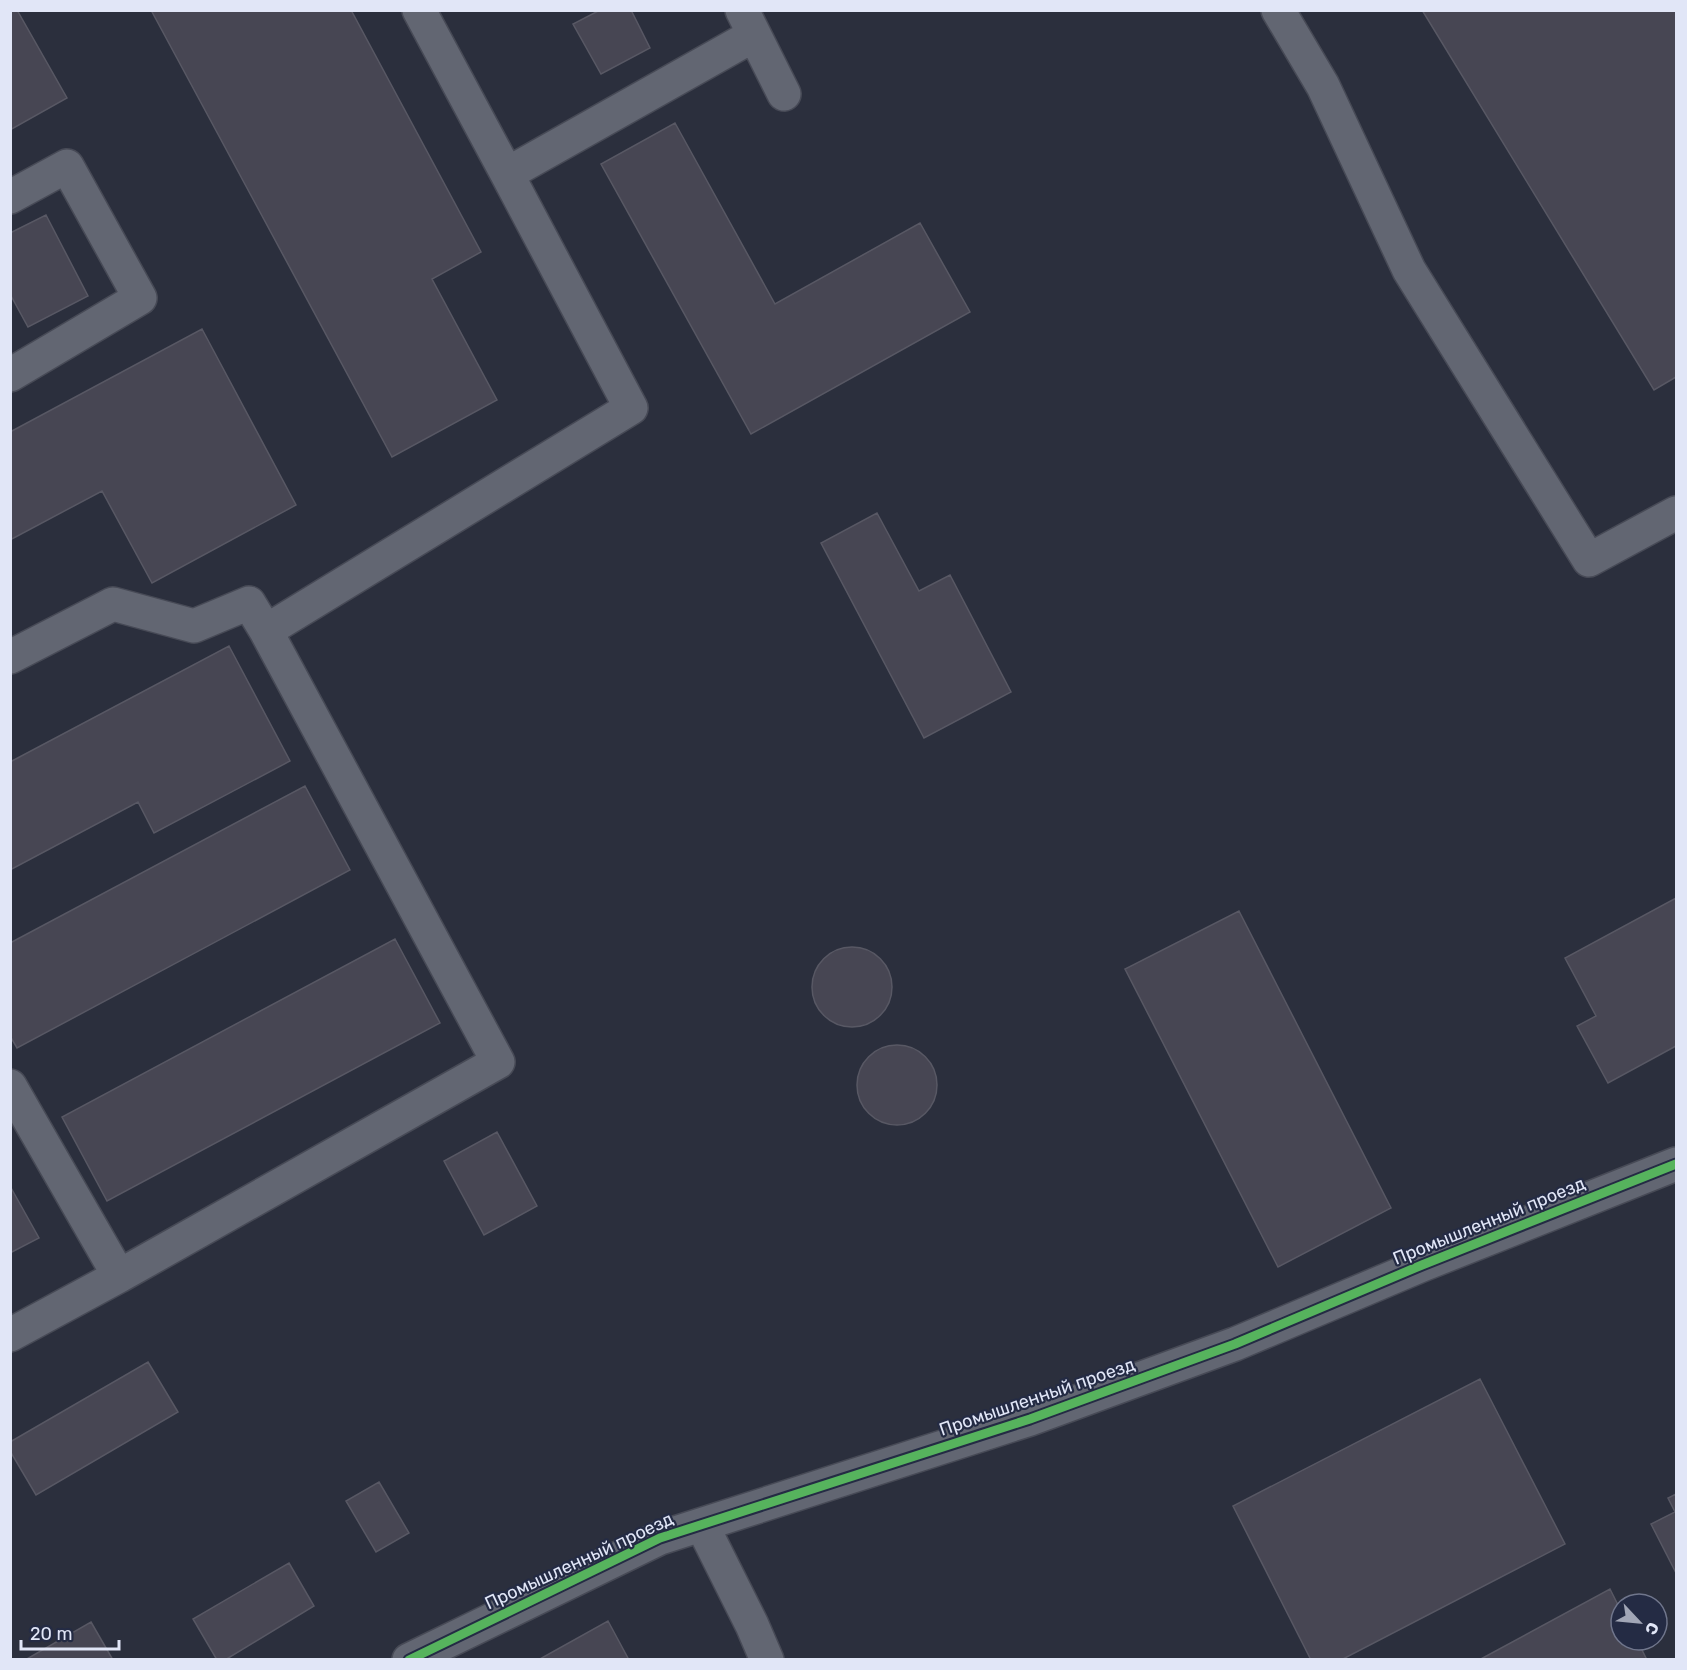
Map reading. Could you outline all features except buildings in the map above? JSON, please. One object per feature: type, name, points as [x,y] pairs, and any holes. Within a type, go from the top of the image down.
[{"type":"street","points":[[266,631],[631,408],[419,10]]},
{"type":"street","points":[[1278,10],[1323,86],[1409,270],[1589,560],[1677,513]]},
{"type":"street","points":[[507,174],[748,23],[784,94]]},
{"type":"street","points":[[10,197],[67,166],[140,298],[10,375]]},
{"type":"street","points":[[10,657],[113,604],[194,626],[249,603],[498,1062],[10,1335]]},
{"type":"street","points":[[10,1086],[119,1276]]},
{"type":"street","name":"Промышленный проезд","points":[[409,1659],[660,1538],[1030,1419],[1235,1344],[1422,1265],[1677,1164]]},
{"type":"street","points":[[702,1525],[767,1659]]},
{"type":"cycle path","points":[[409,1660],[660,1538],[1030,1419],[1235,1344],[1422,1265],[1676,1164]]}]
